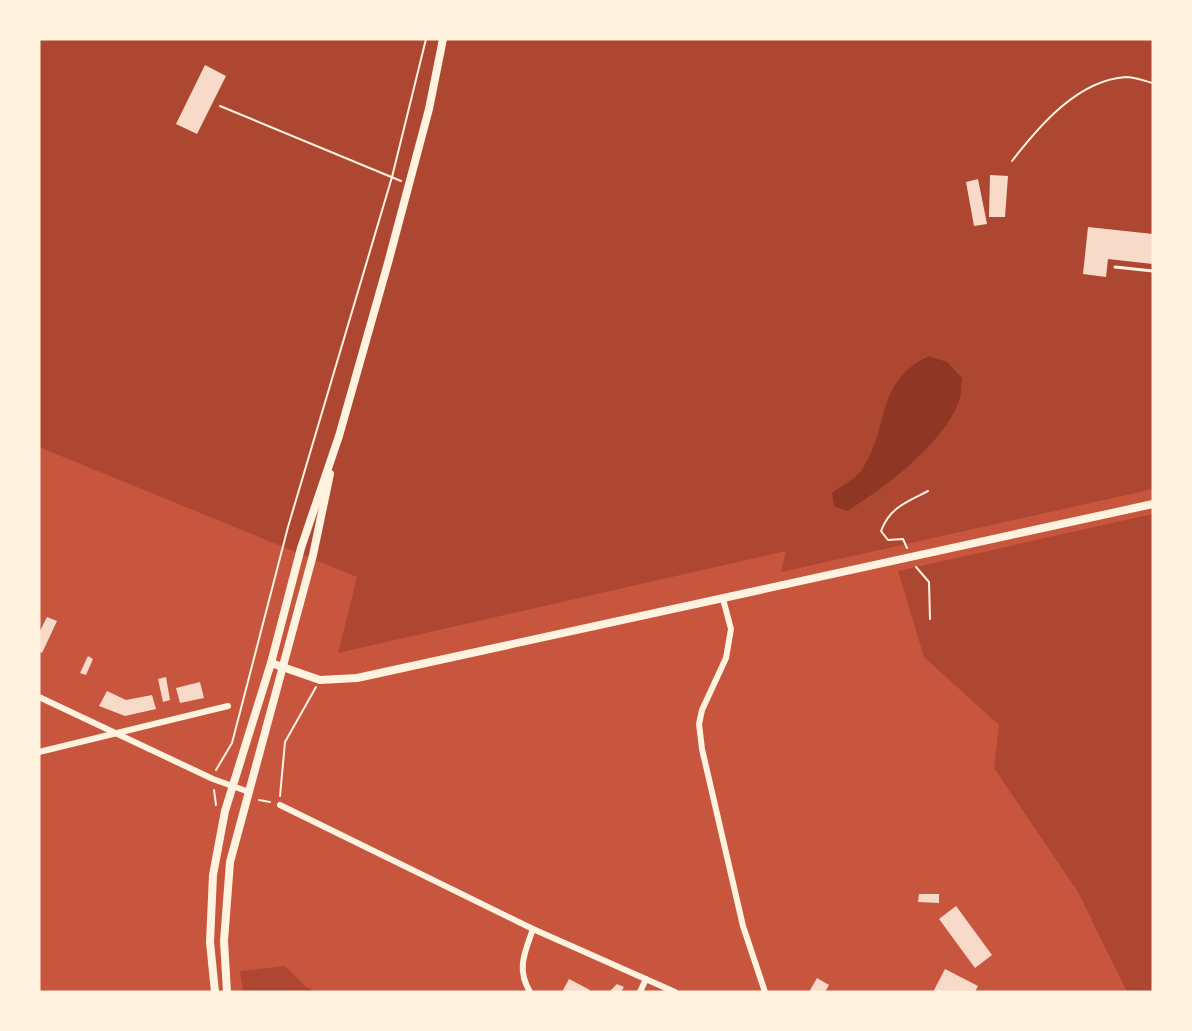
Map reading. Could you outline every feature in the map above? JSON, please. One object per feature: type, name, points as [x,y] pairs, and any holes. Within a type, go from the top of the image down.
[{"type":"main road","points":[[227,992],[224,941],[228,877],[313,555],[339,436],[429,109],[443,39]]},
{"type":"main road","points":[[214,992],[210,942],[213,875],[225,812],[271,663],[301,548],[339,436]]},
{"type":"street","points":[[271,663],[320,680],[357,678],[1153,504]]},
{"type":"street","points":[[723,599],[731,629],[726,658],[702,710],[699,724],[702,749],[742,926],[765,992]]},
{"type":"street","points":[[39,697],[213,779],[249,792]]},
{"type":"street","points":[[39,752],[117,735],[228,706]]},
{"type":"street","points":[[280,804],[533,928],[675,992]]},
{"type":"street","points":[[530,992],[525,983],[521,963],[533,928]]},
{"type":"street","points":[[640,992],[646,979]]},
{"type":"lane","points":[[1115,267],[1153,270]]},
{"type":"path","points":[[216,809],[213,779],[219,762],[232,743],[288,527],[392,177],[426,39]]},
{"type":"path","points":[[1012,161],[1037,128],[1099,83],[1127,77],[1153,83]]},
{"type":"path","points":[[220,106],[409,184]]},
{"type":"path","points":[[928,491],[905,502],[886,516],[881,531],[888,540],[903,539],[913,563],[929,582],[930,619]]},
{"type":"path","points":[[255,804],[259,799],[280,804],[285,742],[320,680]]},
{"type":"shaded area","points":[[39,39],[1153,39],[1153,489],[781,572],[786,551],[338,653],[357,577],[39,447]]},
{"type":"shaded area","points":[[929,356],[947,362],[962,378],[960,398],[952,417],[912,463],[878,490],[847,511],[834,506],[832,493],[861,471],[870,455],[885,408],[899,379],[911,367]]},
{"type":"shaded area","points":[[1153,514],[1153,992],[1127,992],[1078,892],[994,768],[999,725],[924,657],[898,571]]},
{"type":"shaded area","points":[[285,966],[306,987],[317,992],[243,992],[240,971]]},
{"type":"building","points":[[205,65],[226,76],[197,134],[176,124]]},
{"type":"building","points":[[990,175],[1008,176],[1005,217],[989,217]]},
{"type":"building","points":[[978,179],[987,224],[974,226],[966,182]]},
{"type":"building","points":[[1088,227],[1153,234],[1153,264],[1108,259],[1106,277],[1083,274]]},
{"type":"building","points":[[47,617],[57,621],[42,653],[39,651],[39,633]]},
{"type":"building","points":[[88,656],[93,659],[86,675],[80,673]]},
{"type":"building","points":[[166,677],[170,700],[163,702],[158,679]]},
{"type":"building","points":[[200,682],[204,698],[180,703],[176,688]]},
{"type":"building","points":[[107,691],[126,700],[152,695],[156,709],[125,716],[99,706]]},
{"type":"building","points":[[919,894],[939,894],[939,903],[918,902]]},
{"type":"building","points":[[956,906],[992,955],[975,968],[939,919]]},
{"type":"building","points":[[945,969],[978,986],[975,992],[933,992]]},
{"type":"building","points":[[817,978],[829,985],[825,992],[809,992]]},
{"type":"building","points":[[569,979],[590,990],[589,992],[562,992]]},
{"type":"building","points":[[617,984],[624,987],[621,992],[609,992]]}]
